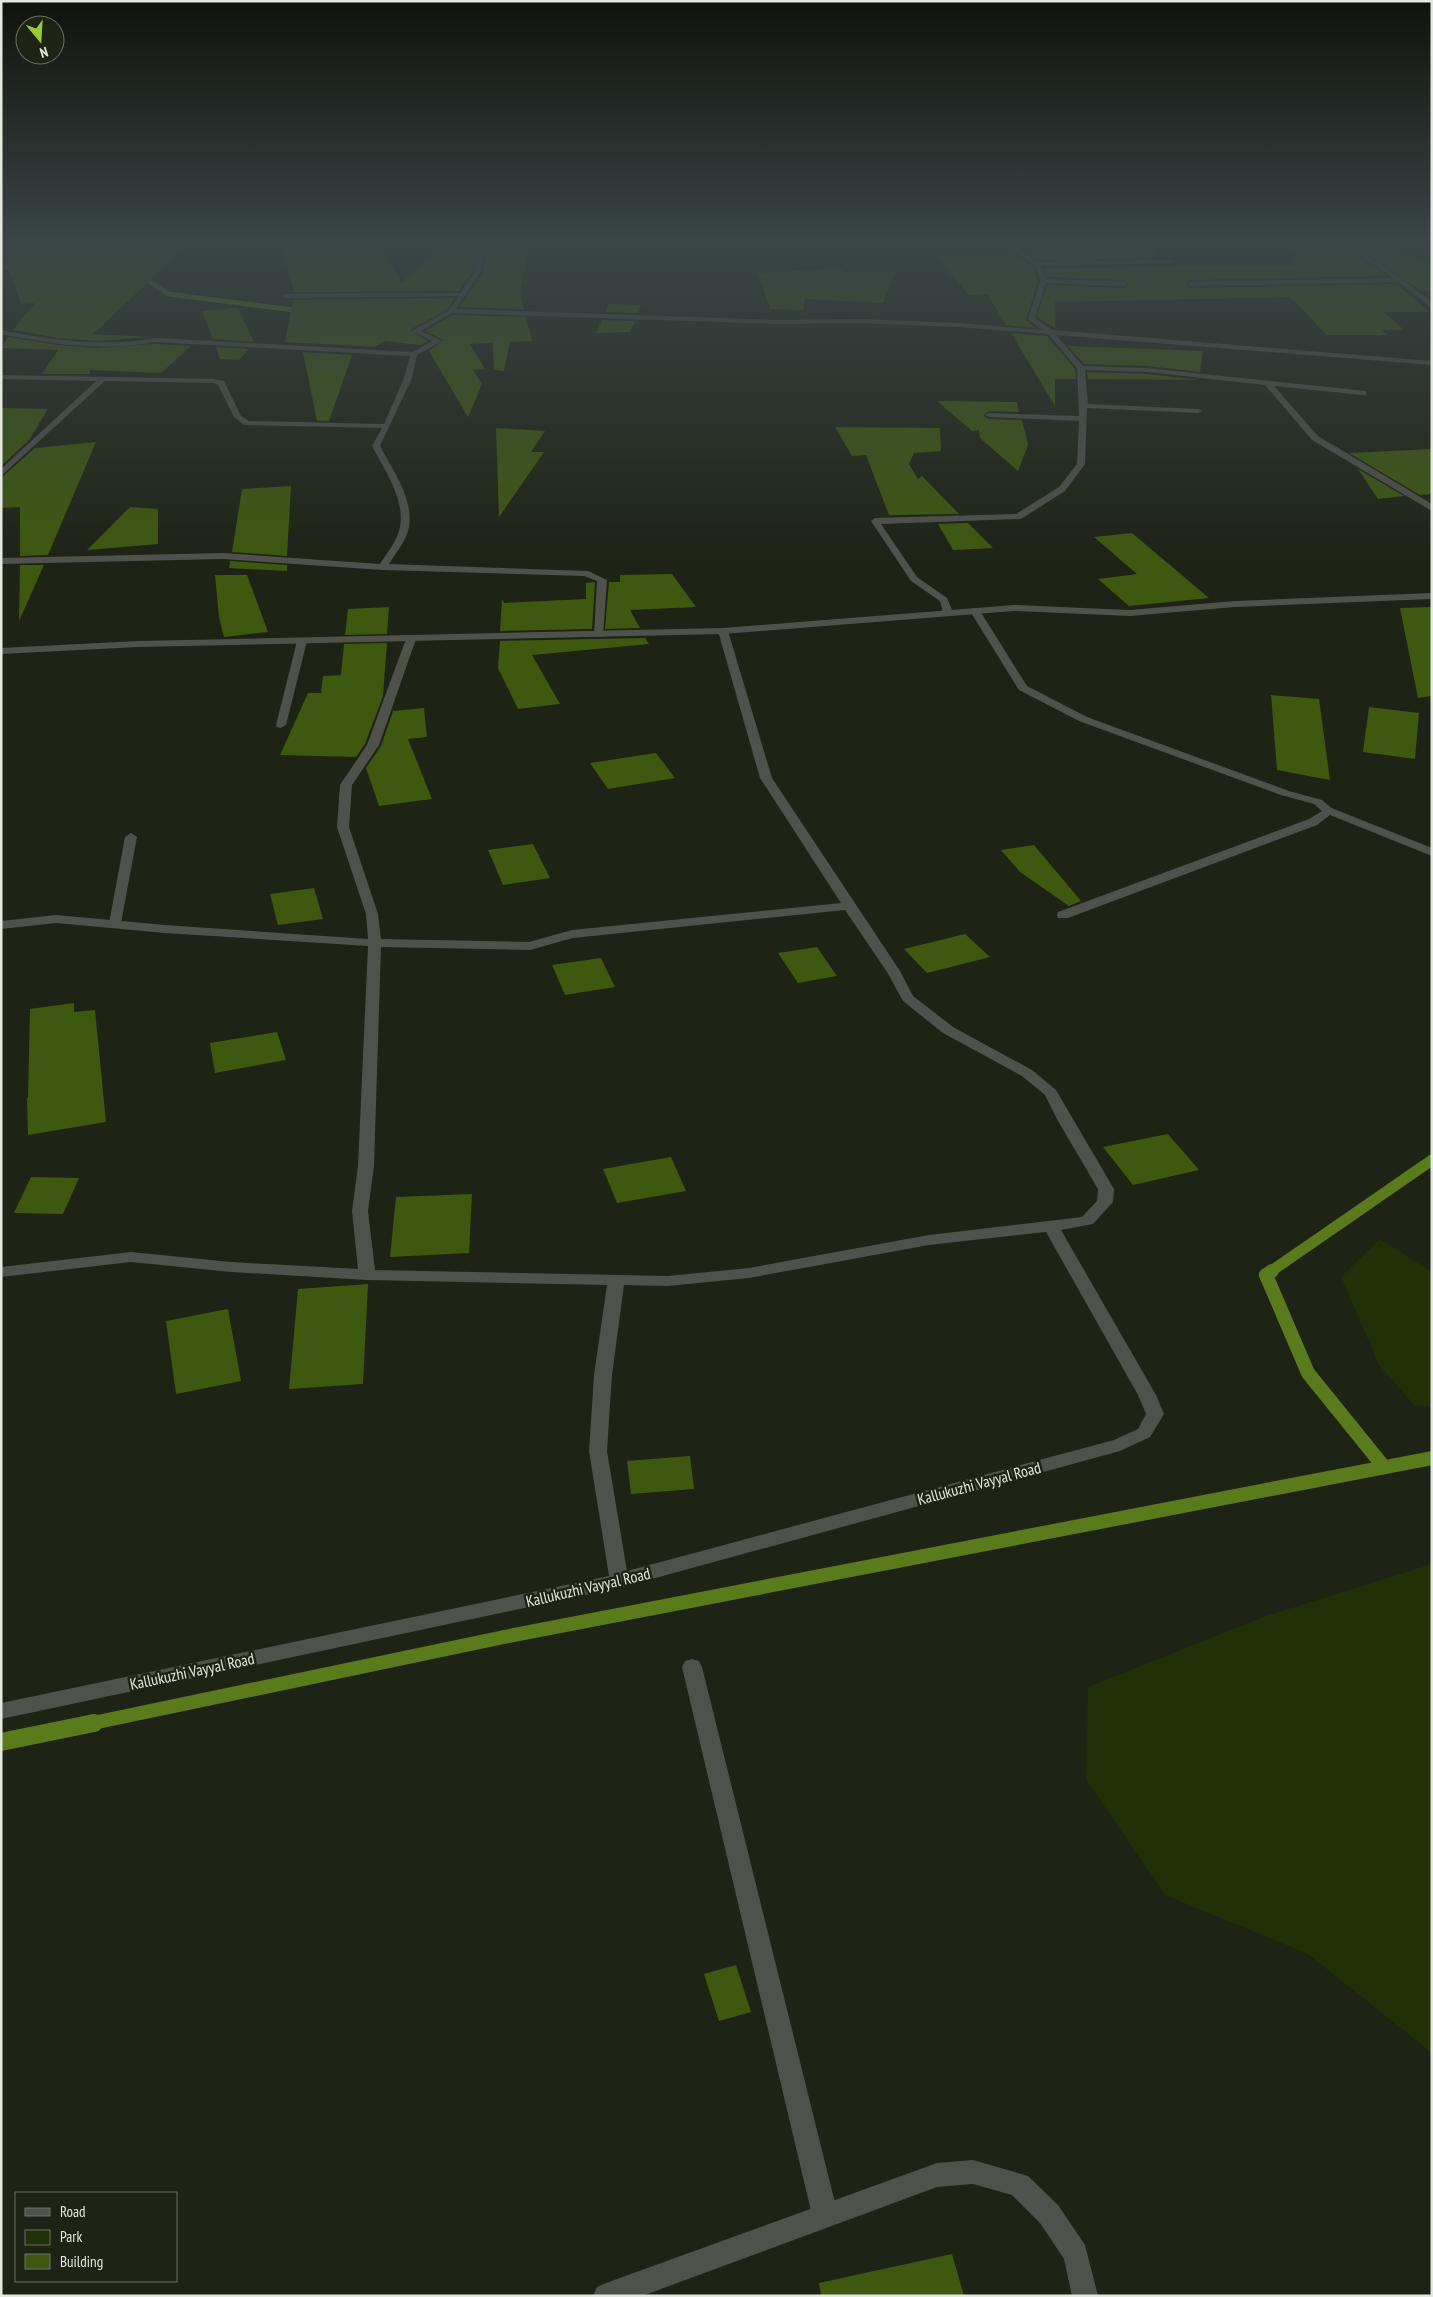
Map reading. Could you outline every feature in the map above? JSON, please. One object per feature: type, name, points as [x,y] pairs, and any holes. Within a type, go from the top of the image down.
[{"type":"street","points":[[307,348],[414,354],[425,348]]},
{"type":"street","points":[[948,612],[944,600],[914,578],[875,521],[1018,517],[1062,489],[1082,464],[1084,406],[1081,368],[1063,348]]},
{"type":"street","points":[[1249,348],[1431,363]]},
{"type":"street","points":[[383,567],[404,532],[405,506],[376,446],[408,378],[414,354]]},
{"type":"street","points":[[1081,368],[1147,370],[1363,393]]},
{"type":"street","points":[[1,377],[202,380],[221,383],[238,417],[247,423],[387,426]]},
{"type":"street","points":[[1,474],[103,379]]},
{"type":"street","points":[[1267,382],[1314,438],[1432,508]]},
{"type":"street","points":[[1084,406],[1198,411]]},
{"type":"street","points":[[989,414],[1083,419]]},
{"type":"street","points":[[1,561],[223,556],[383,567],[584,573],[602,580],[599,634]]},
{"type":"street","points":[[1,651],[138,644],[723,631],[1014,608],[1130,613],[1235,604],[1432,596]]},
{"type":"street","points":[[975,611],[1022,688],[1084,719],[1285,793],[1318,802],[1329,812],[1432,852]]},
{"type":"street","points":[[1,1272],[130,1257],[367,1275],[668,1282],[720,1277],[929,1240],[1051,1227],[1087,1221],[1105,1202],[1106,1190],[1065,1121],[1051,1092],[1027,1073],[948,1030],[908,998],[893,971],[766,778],[723,631]]},
{"type":"street","points":[[367,1275],[360,1211],[366,1166],[375,943],[372,914],[343,827],[346,785],[373,745],[411,639]]},
{"type":"street","points":[[281,725],[302,641]]},
{"type":"street","points":[[1063,915],[1313,822],[1329,812]]},
{"type":"street","points":[[115,924],[131,837]]},
{"type":"street","points":[[1,925],[56,919],[375,943],[530,946],[572,934],[849,906]]},
{"type":"street","name":"Kallukuzhi Vayyal Road","points":[[1,1711],[619,1581],[1120,1445],[1144,1433],[1155,1414],[1147,1395],[1051,1227]]},
{"type":"street","points":[[616,1282],[603,1375],[598,1451],[619,1581]]},
{"type":"street","points":[[692,1667],[825,2215]]},
{"type":"street","points":[[606,2296],[937,2175],[973,2172],[1019,2185],[1049,2214],[1076,2254],[1085,2296]]},
{"type":"green space","points":[[1380,1239],[1432,1272],[1432,1406],[1415,1406],[1379,1365],[1341,1277]]},
{"type":"green space","points":[[1432,1564],[1432,2053],[1308,1954],[1165,1895],[1086,1779],[1088,1687],[1266,1616]]},
{"type":"building","points":[[7,348],[189,348],[161,373],[90,370],[90,374],[42,374],[58,350]]},
{"type":"building","points":[[216,348],[249,349],[239,360],[220,359]]},
{"type":"building","points":[[433,348],[473,348],[485,369],[473,370],[482,384],[468,417],[429,351]]},
{"type":"building","points":[[493,348],[509,348],[504,371],[494,370]]},
{"type":"building","points":[[1020,348],[1057,348],[1075,369],[1076,379],[1055,379],[1055,406]]},
{"type":"building","points":[[1070,348],[1203,351],[1200,372],[1147,366],[1084,364]]},
{"type":"building","points":[[303,352],[352,355],[329,421],[317,421]]},
{"type":"building","points":[[1087,372],[1147,374],[1199,380],[1088,379]]},
{"type":"building","points":[[937,401],[1017,402],[1019,412],[989,411],[983,416],[989,419],[1022,420],[1028,445],[1018,471],[980,438],[979,430],[972,431]]},
{"type":"building","points":[[1,408],[48,409],[29,440],[1,466]]},
{"type":"building","points":[[835,427],[940,428],[941,451],[914,453],[909,464],[918,479],[922,476],[959,514],[889,515],[866,455],[852,456]]},
{"type":"building","points":[[496,428],[545,431],[531,452],[544,452],[499,517]]},
{"type":"building","points":[[96,442],[48,555],[20,556],[20,507],[1,508],[1,478],[35,448]]},
{"type":"building","points":[[1432,449],[1432,494],[1420,495],[1349,453]]},
{"type":"building","points":[[1358,469],[1404,496],[1378,499]]},
{"type":"building","points":[[291,486],[287,556],[232,552],[242,489]]},
{"type":"building","points":[[130,507],[158,509],[158,544],[87,550]]},
{"type":"building","points":[[968,523],[993,548],[953,550],[938,524]]},
{"type":"building","points":[[1132,533],[1209,598],[1129,606],[1098,579],[1137,574],[1094,537]]},
{"type":"building","points":[[230,561],[287,565],[287,571],[229,568]]},
{"type":"building","points":[[20,565],[44,565],[19,621]]},
{"type":"building","points":[[672,574],[696,607],[630,610],[640,628],[605,629],[609,582],[620,582],[620,575]]},
{"type":"building","points":[[215,575],[247,575],[268,632],[224,637],[219,617]]},
{"type":"building","points":[[595,582],[592,629],[500,631],[502,599],[504,603],[586,599],[586,583]]},
{"type":"building","points":[[389,607],[387,634],[345,635],[348,609]]},
{"type":"building","points":[[1432,607],[1432,696],[1418,698],[1400,608]]},
{"type":"building","points":[[645,638],[649,644],[532,655],[560,704],[518,709],[498,668],[500,641]]},
{"type":"building","points":[[387,643],[383,696],[365,744],[356,757],[280,755],[308,693],[321,693],[323,676],[341,675],[344,644]]},
{"type":"building","points":[[1271,695],[1319,699],[1330,780],[1277,770]]},
{"type":"building","points":[[1369,707],[1419,713],[1415,759],[1363,752]]},
{"type":"building","points":[[424,708],[427,737],[408,739],[432,799],[379,806],[366,768],[381,746],[393,711]]},
{"type":"building","points":[[656,753],[675,778],[608,789],[590,763]]},
{"type":"building","points":[[533,844],[550,878],[503,885],[488,850]]},
{"type":"building","points":[[1034,845],[1081,901],[1069,906],[1020,872],[1001,850]]},
{"type":"building","points":[[314,888],[323,919],[278,925],[270,894]]},
{"type":"building","points":[[965,934],[990,957],[927,973],[904,949]]},
{"type":"building","points":[[817,947],[837,976],[798,983],[778,953]]},
{"type":"building","points":[[601,958],[615,987],[565,995],[552,965]]},
{"type":"building","points":[[74,1003],[74,1012],[95,1010],[106,1122],[28,1135],[27,1098],[30,1009]]},
{"type":"building","points":[[277,1032],[286,1060],[215,1073],[210,1043]]},
{"type":"building","points":[[1168,1134],[1199,1170],[1133,1185],[1103,1147]]},
{"type":"building","points":[[671,1157],[686,1191],[617,1203],[603,1169]]},
{"type":"building","points":[[31,1177],[79,1178],[63,1214],[14,1213]]},
{"type":"building","points":[[472,1194],[469,1253],[390,1257],[396,1197]]},
{"type":"building","points":[[368,1284],[363,1384],[289,1389],[298,1289]]},
{"type":"building","points":[[228,1309],[241,1381],[176,1394],[166,1321]]},
{"type":"building","points":[[690,1456],[694,1489],[631,1494],[627,1461]]},
{"type":"building","points":[[736,1965],[751,2012],[719,2021],[704,1974]]},
{"type":"building","points":[[952,2254],[964,2296],[821,2296],[819,2283]]},
{"type":"waterway","points":[[1270,1272],[1432,1160]]},
{"type":"waterway","points":[[1272,1271],[1266,1275],[1308,1373],[1384,1467]]},
{"type":"waterway","points":[[88,1724],[504,1637],[1432,1458]]},
{"type":"waterway","points":[[1,1742],[94,1723]]}]
